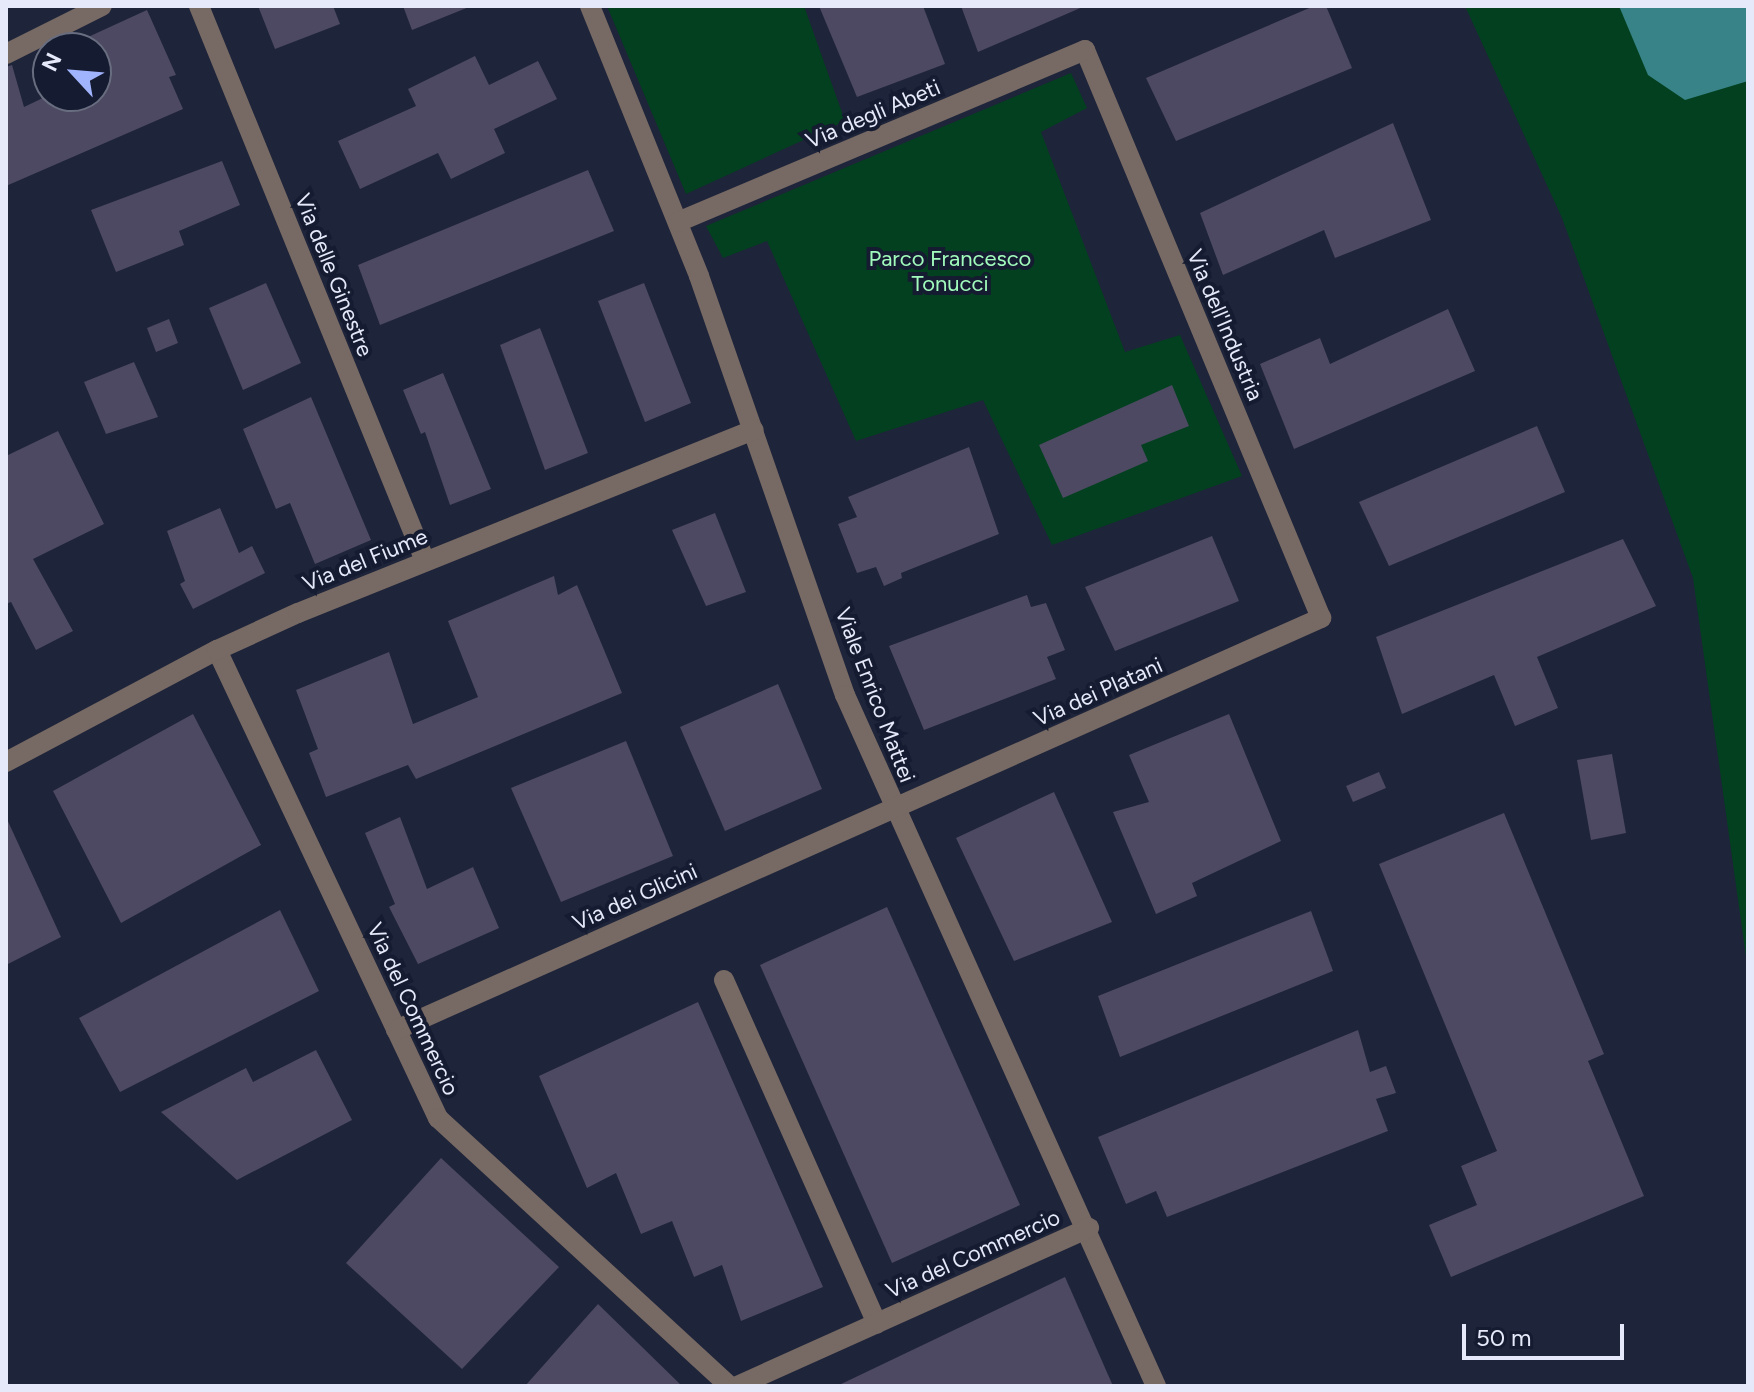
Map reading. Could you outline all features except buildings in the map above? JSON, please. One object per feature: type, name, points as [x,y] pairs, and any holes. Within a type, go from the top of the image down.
[{"type":"street","points":[[6,54],[102,6]]},
{"type":"street","name":"Via delle Ginestre","points":[[199,6],[425,561]]},
{"type":"street","name":"Viale Enrico Mattei","points":[[590,6],[678,222],[754,430],[845,695],[894,808],[1089,1228],[1156,1386]]},
{"type":"street","name":"Via degli Abeti","points":[[678,222],[1085,50]]},
{"type":"street","name":"Via dell'Industria","points":[[1085,50],[1321,618]]},
{"type":"street","name":"Via del Fiume","points":[[6,762],[217,650],[425,561],[754,430]]},
{"type":"street","name":"Via dei Platani","points":[[894,808],[1321,618]]},
{"type":"street","name":"Via del Commercio","points":[[217,650],[438,1118],[729,1386]]},
{"type":"street","name":"Via dei Glicini","points":[[396,1030],[894,808]]},
{"type":"street","name":"Via del Commercio","points":[[724,980],[877,1323]]},
{"type":"street","name":"Via del Commercio","points":[[737,1386],[1089,1228]]},
{"type":"green space","points":[[607,6],[804,6],[845,121],[686,194]]},
{"type":"green space","points":[[1465,6],[1748,6],[1748,971],[1693,578],[1562,218]]},
{"type":"green space","name":"Parco Francesco Tonucci","points":[[1071,73],[1087,108],[1041,132],[1125,352],[1180,335],[1242,476],[1052,545],[983,400],[856,441],[767,241],[723,258],[706,226]]},
{"type":"shaded area","points":[[1619,6],[1748,6],[1748,81],[1685,100],[1648,75]]}]
